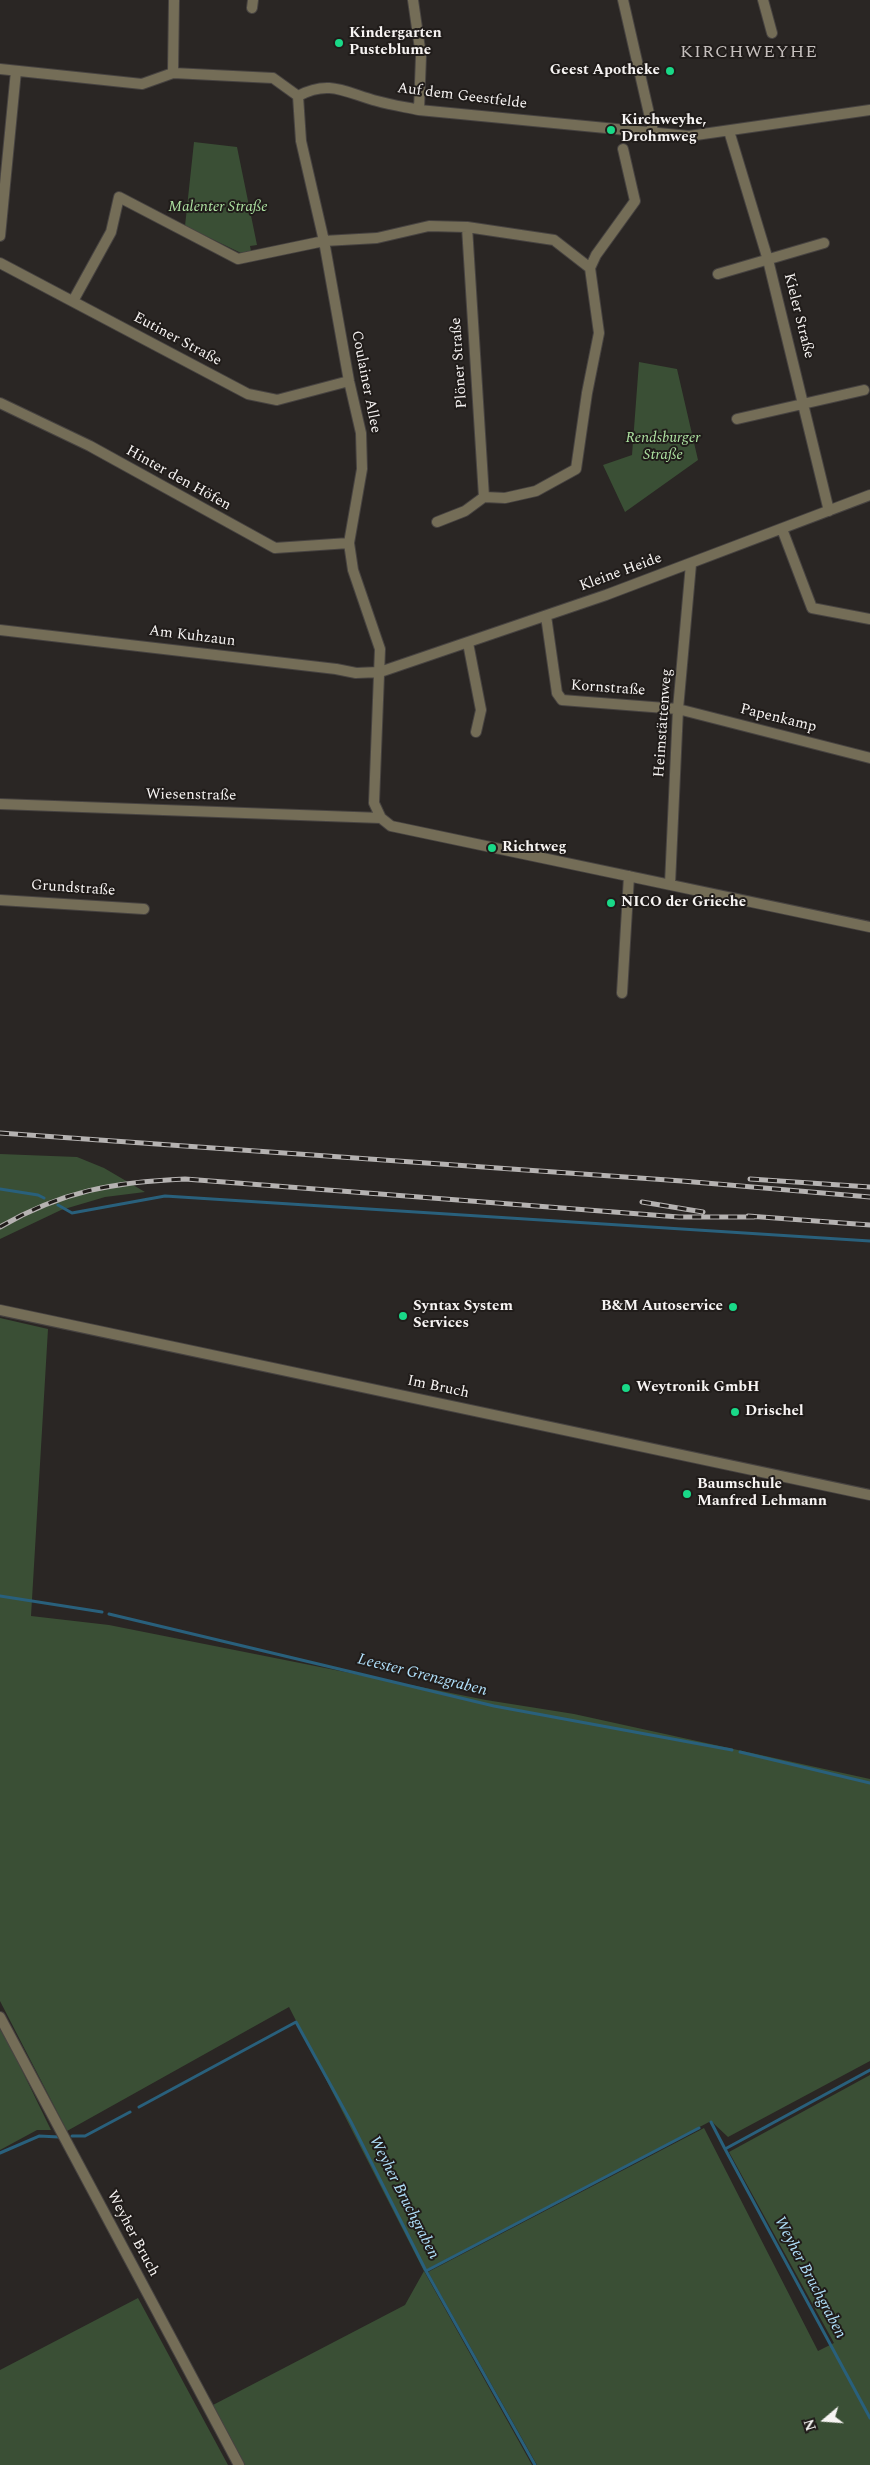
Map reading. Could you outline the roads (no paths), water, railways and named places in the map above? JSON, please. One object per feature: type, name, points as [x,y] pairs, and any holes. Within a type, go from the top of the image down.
[{"type":"street","points":[[173,72],[174,0]]},
{"type":"street","points":[[413,0],[422,56],[420,110]]},
{"type":"street","points":[[623,0],[653,131]]},
{"type":"street","points":[[764,0],[772,33]]},
{"type":"street","points":[[0,69],[142,84],[173,72],[273,78],[298,96]]},
{"type":"street","points":[[0,236],[16,71]]},
{"type":"street","name":"Auf dem Geestfelde","points":[[298,96],[312,88],[336,87],[376,101],[420,110],[620,131],[653,131],[689,136],[870,110]]},
{"type":"street","name":"Coulainer Allee","points":[[298,96],[301,140],[324,241],[349,382],[360,428],[362,453],[349,543],[353,570],[380,649],[380,672]]},
{"type":"street","name":"Kieler Straße","points":[[729,131],[768,260],[829,511]]},
{"type":"street","points":[[437,522],[465,511],[484,497],[505,498],[536,491],[576,469],[587,393],[599,333],[590,268],[596,254],[635,201],[623,149]]},
{"type":"street","points":[[73,301],[112,232],[119,196],[238,259],[324,241],[377,238],[429,226],[467,227],[554,240],[590,268]]},
{"type":"street","name":"Plöner Straße","points":[[467,227],[484,497]]},
{"type":"street","points":[[718,274],[824,243]]},
{"type":"street","name":"Eutiner Straße","points":[[0,263],[248,394],[276,400],[349,382]]},
{"type":"street","points":[[738,419],[864,390]]},
{"type":"street","name":"Hinter den Höfen","points":[[0,403],[90,446],[275,548],[349,543]]},
{"type":"street","name":"Kleine Heide","points":[[380,672],[546,616],[691,564],[870,495]]},
{"type":"street","points":[[782,529],[812,608],[870,619]]},
{"type":"street","name":"Heimstättenweg","points":[[670,884],[678,709],[691,564]]},
{"type":"street","name":"Kornstraße","points":[[546,616],[557,694],[562,700],[678,709]]},
{"type":"street","name":"Am Kuhzaun","points":[[0,630],[356,673],[380,672]]},
{"type":"street","points":[[468,643],[481,710],[476,732]]},
{"type":"street","points":[[380,672],[374,804],[381,818],[391,826],[870,928]]},
{"type":"street","name":"Papenkamp","points":[[678,709],[870,758]]},
{"type":"street","name":"Wiesenstraße","points":[[0,804],[381,818]]},
{"type":"street","points":[[622,993],[629,876]]},
{"type":"street","name":"Grundstraße","points":[[0,900],[144,909]]},
{"type":"street","name":"Im Bruch","points":[[0,1310],[870,1495]]},
{"type":"street","name":"Weyher Bruch","points":[[0,2017],[239,2465]]},
{"type":"waterway","points":[[0,1189],[38,1195],[44,1198]]},
{"type":"waterway","points":[[58,1205],[72,1213],[165,1196],[870,1241]]},
{"type":"waterway","name":"Leester Grenzgraben","points":[[0,1596],[102,1612]]},
{"type":"waterway","name":"Leester Grenzgraben","points":[[109,1614],[494,1706],[732,1750]]},
{"type":"waterway","name":"Leester Grenzgraben","points":[[740,1752],[870,1783]]},
{"type":"waterway","name":"Weyher Bruchgraben","points":[[139,2107],[296,2022],[351,2122],[426,2271],[535,2465]]},
{"type":"waterway","points":[[711,2122],[725,2149],[870,2070]]},
{"type":"waterway","points":[[72,2136],[85,2136],[130,2112]]},
{"type":"waterway","name":"Weyher Bruchgraben","points":[[426,2271],[699,2128]]},
{"type":"waterway","points":[[0,2153],[39,2136],[59,2137]]},
{"type":"waterway","name":"Weyher Bruchgraben","points":[[725,2149],[870,2418]]},
{"type":"railway","points":[[0,1133],[682,1181],[870,1197]]},
{"type":"railway","points":[[0,1227],[45,1205],[89,1191],[135,1183],[185,1179],[679,1217],[754,1217]]},
{"type":"railway","points":[[750,1179],[870,1187]]},
{"type":"railway","points":[[642,1202],[703,1212]]},
{"type":"railway","points":[[748,1216],[870,1225]]},
{"type":"place","name":"Kindergarten Pusteblume","points":[[339,43]]},
{"type":"place","name":"Geest Apotheke","points":[[670,71]]},
{"type":"place","name":"Kirchweyhe, Drohmweg","points":[[611,130]]},
{"type":"place","name":"Richtweg","points":[[492,848]]},
{"type":"place","name":"NICO der Grieche","points":[[611,903]]},
{"type":"place","name":"B&M Autoservice","points":[[733,1307]]},
{"type":"place","name":"Syntax System Services","points":[[403,1316]]},
{"type":"place","name":"Weytronik GmbH","points":[[626,1388]]},
{"type":"place","name":"Drischel","points":[[735,1412]]},
{"type":"place","name":"Baumschule Manfred Lehmann","points":[[687,1494]]},
{"type":"district","name":"KIRCHWEYHE","points":[[749,53]]},
{"type":"park label","name":"Malenter Straße","points":[[218,208]]},
{"type":"park label","name":"Rendsburger Straße","points":[[663,448]]}]
